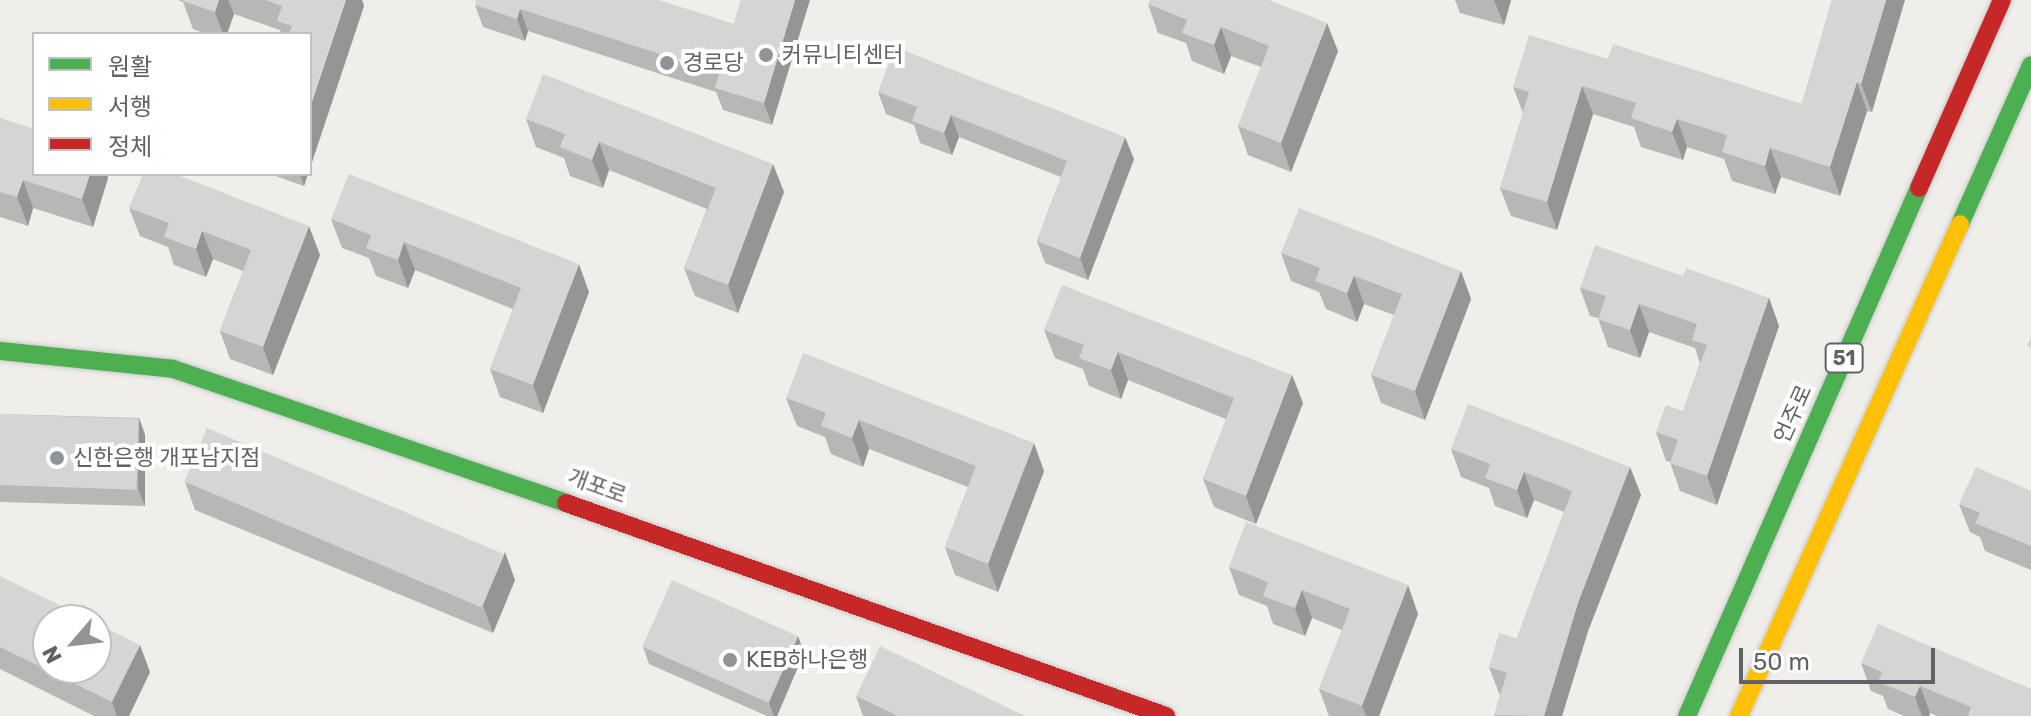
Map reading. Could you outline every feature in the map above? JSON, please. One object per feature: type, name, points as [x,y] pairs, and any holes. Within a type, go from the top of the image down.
[{"type":"main road","name":"언주로","points":[[1687,716],[2002,0]]},
{"type":"main road","name":"51","points":[[1739,716],[2031,65]]},
{"type":"main road","name":"개포로","points":[[0,351],[173,369],[232,385],[1166,716]]},
{"type":"building","points":[[183,0],[219,0],[215,12]]},
{"type":"building","points":[[266,0],[346,0],[312,102],[312,32],[290,32],[292,26],[277,21],[282,6]]},
{"type":"building","points":[[476,0],[659,0],[734,24],[741,0],[795,0],[764,103],[715,88],[719,73],[520,9],[517,19],[475,5]]},
{"type":"building","points":[[1150,0],[1269,0],[1327,23],[1281,143],[1238,126],[1269,46],[1221,27],[1214,45],[1182,33],[1187,20],[1148,4]]},
{"type":"building","points":[[1832,0],[1886,0],[1861,84],[1857,82],[1830,167],[1770,148],[1765,166],[1722,152],[1727,135],[1677,119],[1672,132],[1631,118],[1636,103],[1582,86],[1547,202],[1500,188],[1529,92],[1513,87],[1529,35],[1608,59],[1613,44],[1802,104]]},
{"type":"building","points":[[895,47],[1125,137],[1080,258],[1037,241],[1067,161],[951,115],[944,133],[912,121],[917,107],[878,92]]},
{"type":"building","points":[[543,74],[773,164],[728,285],[684,268],[716,188],[599,142],[592,160],[560,147],[565,134],[526,119]]},
{"type":"building","points":[[0,118],[32,128],[32,176],[89,176],[82,199],[23,180],[17,197],[0,192]]},
{"type":"building","points":[[349,174],[579,264],[533,385],[490,369],[521,288],[404,242],[398,260],[366,248],[371,235],[331,219]]},
{"type":"building","points":[[142,176],[180,176],[309,226],[263,347],[220,331],[251,250],[202,231],[196,249],[164,237],[169,223],[129,208]]},
{"type":"building","points":[[1299,208],[1461,271],[1415,391],[1371,375],[1402,294],[1354,276],[1347,293],[1315,281],[1320,268],[1281,253]]},
{"type":"building","points":[[1595,245],[1683,276],[1686,268],[1769,298],[1707,476],[1670,463],[1678,440],[1656,432],[1666,405],[1683,411],[1707,345],[1692,340],[1697,324],[1639,304],[1630,330],[1598,319],[1606,296],[1580,288]]},
{"type":"building","points":[[1062,285],[1292,375],[1246,496],[1203,479],[1234,398],[1118,352],[1111,370],[1079,358],[1084,345],[1044,330]]},
{"type":"building","points":[[803,353],[1034,443],[988,564],[945,547],[976,466],[859,420],[852,438],[821,426],[826,413],[786,398]]},
{"type":"building","points":[[1468,404],[1630,467],[1578,603],[1544,716],[1494,715],[1507,673],[1489,667],[1499,633],[1517,638],[1572,491],[1524,472],[1517,490],[1485,478],[1490,464],[1451,449]]},
{"type":"building","points":[[0,414],[139,419],[136,490],[0,485]]},
{"type":"building","points":[[207,428],[504,554],[482,608],[184,481]]},
{"type":"building","points":[[1976,467],[2031,491],[2031,546],[1975,523],[1980,513],[1959,504]]},
{"type":"building","points":[[1246,522],[1408,585],[1362,706],[1319,689],[1350,609],[1302,590],[1295,608],[1263,596],[1268,582],[1229,567]]},
{"type":"building","points":[[0,576],[57,604],[32,604],[32,663],[0,647]]},
{"type":"building","points":[[672,580],[798,636],[768,703],[642,647]]},
{"type":"building","points":[[1878,624],[2031,689],[2031,716],[1968,716],[1971,707],[1920,686],[1915,697],[1878,682],[1882,672],[1861,663]]},
{"type":"building","points":[[112,631],[140,645],[112,702],[75,684],[112,684]]},
{"type":"building","points":[[880,646],[1025,716],[898,716],[856,696]]},
{"type":"traffic: fast","points":[[1960,224],[2031,65]]},
{"type":"traffic: fast","points":[[1687,716],[1919,188]]},
{"type":"traffic: fast","points":[[0,351],[173,369],[566,503]]},
{"type":"traffic: slow","points":[[1739,716],[1960,224]]},
{"type":"traffic: jam","points":[[1919,188],[2002,0]]},
{"type":"traffic: jam","points":[[566,503],[1166,716]]},
{"type":"place","name":"커뮤니티센터","points":[[766,55]]},
{"type":"place","name":"경로당","points":[[667,63]]},
{"type":"place","name":"신한은행 개포남지점","points":[[57,458]]},
{"type":"place","name":"KEB하나은행","points":[[730,660]]}]
